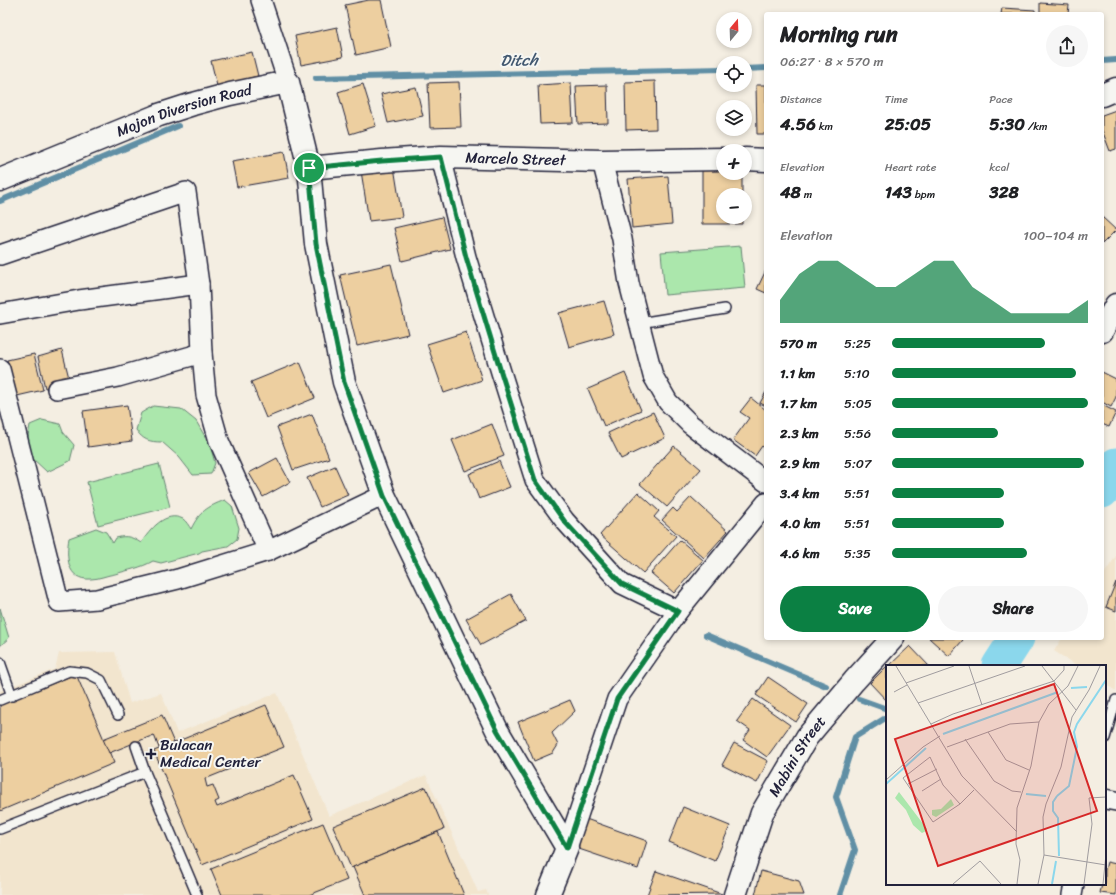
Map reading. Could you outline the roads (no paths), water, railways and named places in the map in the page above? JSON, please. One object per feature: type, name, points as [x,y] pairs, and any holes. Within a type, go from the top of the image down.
[{"type":"street","points":[[261,0],[288,82],[309,168],[316,244],[344,382],[384,496],[497,730],[567,848]]},
{"type":"street","name":"Mojon Diversion Road","points":[[0,180],[166,113],[230,94],[288,82]]},
{"type":"street","points":[[1104,94],[1116,89]]},
{"type":"street","points":[[441,157],[466,257],[535,480],[565,522],[622,584],[678,611]]},
{"type":"street","name":"Marcelo Street","points":[[309,168],[441,157],[602,161],[716,159]]},
{"type":"street","points":[[752,159],[764,160]]},
{"type":"street","points":[[602,161],[622,239],[629,283],[653,376],[668,402],[690,424],[764,480]]},
{"type":"street","points":[[0,255],[186,192],[199,284],[202,353],[206,395],[219,441],[268,551]]},
{"type":"street","points":[[0,314],[79,300],[199,284]]},
{"type":"street","points":[[1104,327],[1116,305]]},
{"type":"street","points":[[57,389],[118,377],[202,353]]},
{"type":"street","points":[[0,369],[59,602],[97,598],[178,579],[268,551],[384,496]]},
{"type":"street","points":[[548,895],[567,848],[617,699],[678,611],[764,505]]},
{"type":"street","name":"Mabini Street","points":[[735,895],[762,813],[807,737],[854,681],[891,640]]},
{"type":"street","points":[[1106,798],[1116,802]]},
{"type":"street","points":[[1072,895],[1074,885]]},
{"type":"lane","points":[[639,323],[724,309]]},
{"type":"lane","points":[[0,662],[12,696]]},
{"type":"lane","points":[[0,700],[69,671],[87,673],[101,680],[118,715]]},
{"type":"lane","points":[[1106,735],[1116,700]]},
{"type":"lane","points":[[136,746],[145,772],[197,895]]},
{"type":"lane","points":[[0,829],[145,772]]},
{"type":"waterway","name":"Ditch","points":[[1104,61],[1116,60]]},
{"type":"waterway","name":"Ditch","points":[[752,69],[764,68]]},
{"type":"waterway","name":"Ditch","points":[[316,78],[716,69]]},
{"type":"waterway","points":[[0,201],[178,126]]},
{"type":"waterway","points":[[1104,487],[1116,465]]},
{"type":"waterway","points":[[706,635],[826,686]]},
{"type":"waterway","points":[[1000,665],[1016,640]]},
{"type":"waterway","points":[[859,699],[886,709]]},
{"type":"waterway","points":[[840,895],[855,850],[836,797],[855,737],[886,718]]},
{"type":"place","name":"Bulacan Medical Center","points":[[151,754]]}]
